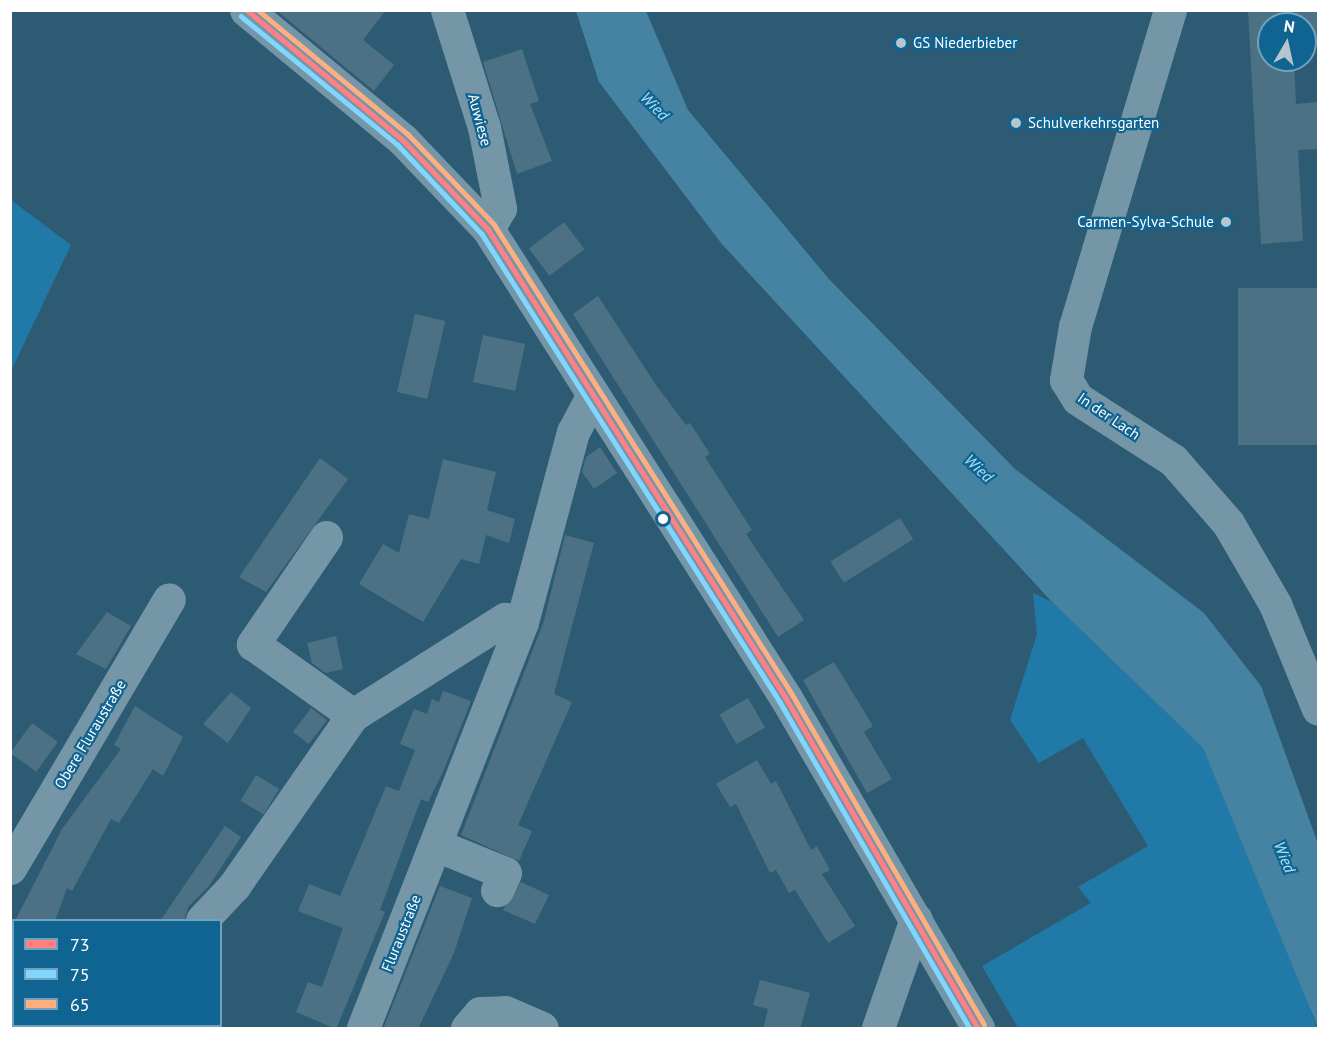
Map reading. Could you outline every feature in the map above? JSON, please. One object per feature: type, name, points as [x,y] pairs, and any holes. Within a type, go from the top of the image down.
[{"type":"street","points":[[246,10],[403,140],[488,229],[592,397],[786,698],[978,1029]]},
{"type":"street","name":"Auwiese","points":[[447,10],[484,127],[500,208],[488,229]]},
{"type":"street","name":"In der Lach","points":[[1170,10],[1076,326],[1066,380],[1078,399],[1173,459],[1228,523],[1275,604],[1318,709]]},
{"type":"street","name":"Fluraustraße","points":[[363,1029],[522,622],[573,432],[592,397]]},
{"type":"street","points":[[326,537],[253,644],[353,715]]},
{"type":"street","name":"Obere Fluraustraße","points":[[10,868],[169,599]]},
{"type":"street","points":[[204,919],[234,886],[353,715],[505,619],[522,622]]},
{"type":"street","points":[[436,845],[505,873],[497,890]]},
{"type":"street","points":[[878,1029],[916,919]]},
{"type":"street","points":[[467,1029],[480,1013],[505,1012],[542,1029]]},
{"type":"shaded area","points":[[11,200],[71,245],[11,371]]},
{"type":"shaded area","points":[[1033,593],[1052,602],[1203,748],[1262,881],[1317,1028],[1018,1028],[982,966],[1091,903],[1078,887],[1148,846],[1083,738],[1039,763],[1010,720],[1037,634]]},
{"type":"water","name":"Wied","points":[[576,11],[646,11],[688,110],[828,278],[1015,469],[1204,613],[1261,686],[1318,844],[1318,1028],[1203,748],[1052,602],[721,243],[599,82]]},
{"type":"building","points":[[276,10],[386,10],[363,40],[394,65],[374,91]]},
{"type":"building","points":[[1248,10],[1318,10],[1317,44],[1317,12],[1257,12],[1257,72],[1295,72],[1296,104],[1318,102],[1318,149],[1298,150],[1303,241],[1261,244]]},
{"type":"building","points":[[522,49],[539,101],[530,104],[552,161],[517,174],[483,62]]},
{"type":"building","points":[[564,222],[584,249],[549,276],[529,248]]},
{"type":"building","points":[[1238,288],[1318,288],[1318,445],[1238,445]]},
{"type":"building","points":[[598,296],[656,385],[686,425],[690,423],[710,454],[705,457],[752,530],[746,534],[804,620],[778,637],[573,314]]},
{"type":"building","points":[[415,314],[445,321],[427,399],[397,392]]},
{"type":"building","points":[[483,335],[525,344],[515,391],[473,382]]},
{"type":"building","points":[[600,447],[617,473],[594,489],[582,472],[586,457]]},
{"type":"building","points":[[320,458],[348,479],[266,592],[239,577]]},
{"type":"building","points":[[443,459],[496,472],[487,510],[515,519],[509,543],[486,535],[479,564],[461,559],[423,622],[359,584],[383,544],[399,553],[409,514],[429,519]]},
{"type":"building","points":[[900,518],[913,539],[844,583],[830,561]]},
{"type":"building","points":[[565,535],[594,543],[554,694],[572,702],[518,825],[532,831],[519,861],[461,835],[544,621]]},
{"type":"building","points":[[107,612],[131,626],[106,669],[76,654]]},
{"type":"building","points":[[336,636],[343,669],[326,673],[312,663],[307,643]]},
{"type":"building","points":[[834,662],[873,726],[864,732],[892,779],[867,793],[803,680]]},
{"type":"building","points":[[443,691],[471,701],[443,772],[428,802],[421,799],[380,910],[385,912],[336,1029],[296,1012],[308,982],[322,987],[343,928],[298,911],[309,884],[340,896],[386,786],[399,791],[415,750],[400,744],[414,709],[427,714],[432,699],[439,702]]},
{"type":"building","points":[[231,692],[251,708],[228,743],[203,724]]},
{"type":"building","points":[[748,698],[765,727],[736,744],[719,714]]},
{"type":"building","points":[[135,706],[183,737],[163,776],[153,769],[119,823],[111,819],[72,891],[67,888],[56,919],[16,919],[62,829],[121,749],[114,745]]},
{"type":"building","points":[[311,708],[327,720],[309,744],[293,732]]},
{"type":"building","points":[[32,723],[58,742],[36,772],[10,753]]},
{"type":"building","points":[[757,760],[771,784],[776,781],[811,850],[817,846],[830,870],[822,874],[855,926],[828,943],[795,890],[789,893],[776,870],[770,873],[736,804],[730,807],[716,784]]},
{"type":"building","points":[[256,775],[279,789],[264,815],[241,801]]},
{"type":"building","points":[[225,826],[241,837],[209,886],[188,907],[185,919],[161,919]]},
{"type":"building","points":[[521,882],[549,895],[535,924],[503,910]]},
{"type":"building","points":[[440,886],[472,898],[454,953],[418,1029],[383,1029]]},
{"type":"building","points":[[760,980],[810,993],[800,1029],[763,1029],[768,1009],[753,1005]]},
{"type":"transit line","name":"73","points":[[247,10],[403,140],[488,229],[786,698],[978,1028]]},
{"type":"transit line","name":"65","points":[[258,10],[408,134],[494,224],[792,694],[984,1024]]},
{"type":"transit line","name":"75","points":[[241,16],[398,145],[482,234],[780,702],[970,1028]]},
{"type":"place","name":"GS Niederbieber","points":[[901,43]]},
{"type":"place","name":"Schulverkehrsgarten","points":[[1016,123]]},
{"type":"place","name":"Carmen-Sylva-Schule","points":[[1226,222]]}]
